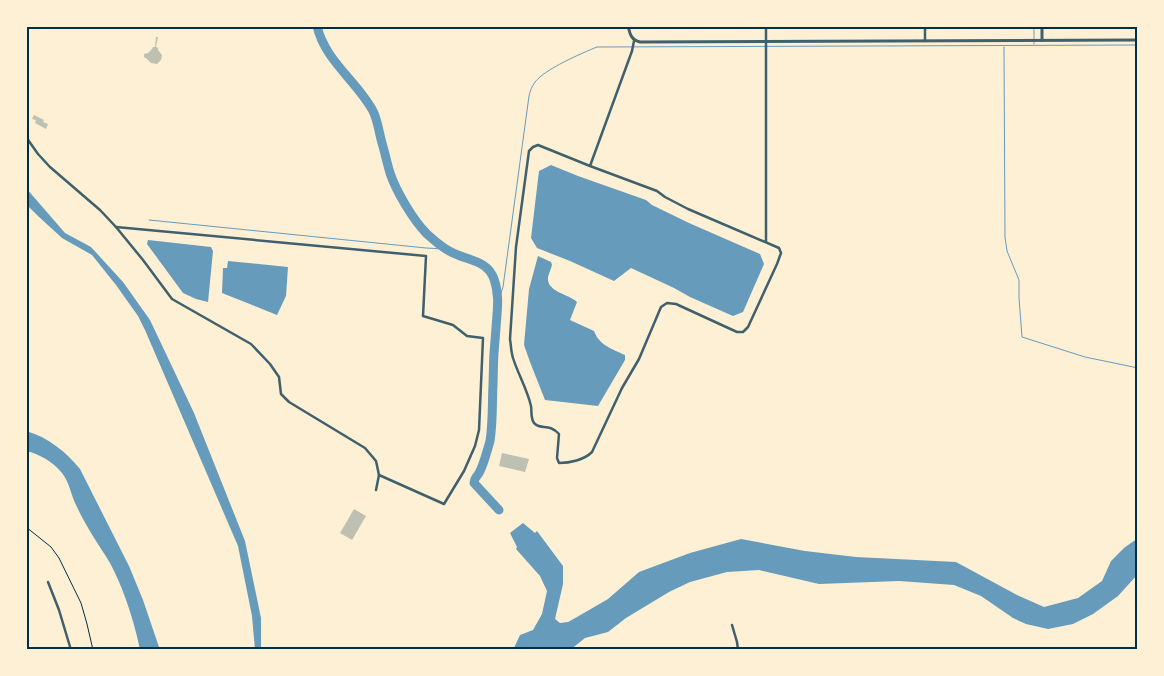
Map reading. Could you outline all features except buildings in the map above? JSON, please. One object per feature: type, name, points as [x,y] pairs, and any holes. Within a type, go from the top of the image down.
[{"type":"street","points":[[590,166],[632,51],[634,41],[628,26]]},
{"type":"street","points":[[766,26],[766,242]]},
{"type":"street","points":[[925,26],[925,41]]},
{"type":"street","points":[[1042,26],[1042,40]]},
{"type":"street","points":[[634,41],[1138,40]]},
{"type":"street","points":[[26,137],[50,167],[100,210],[116,227],[172,298],[251,344],[270,364],[279,377],[282,394],[289,402],[365,448],[376,461],[380,475],[376,490]]},
{"type":"street","points":[[538,145],[590,166],[657,191],[664,197],[688,209],[779,248],[781,253],[748,327],[743,332],[737,332],[676,304],[664,304],[639,359],[622,388],[592,452],[580,459],[570,462],[559,462],[557,458],[559,434],[549,427],[535,424],[531,419],[532,409],[529,397],[512,357],[510,339],[516,247],[529,151],[538,145]]},
{"type":"street","points":[[116,227],[426,256],[423,316],[453,325],[468,336],[483,338],[479,430],[475,446],[464,471],[444,504],[380,475]]},
{"type":"street","points":[[48,582],[71,650]]},
{"type":"street","points":[[732,625],[738,650]]},
{"type":"path","points":[[26,527],[51,547],[59,558],[81,603],[93,650]]},
{"type":"water","points":[[551,165],[646,200],[652,205],[689,223],[760,254],[764,264],[743,312],[733,316],[631,268],[614,281],[537,248],[531,238],[539,171]]},
{"type":"water","points":[[26,188],[65,233],[91,247],[123,282],[150,320],[194,413],[245,541],[261,618],[261,650],[255,650],[252,616],[238,546],[138,316],[92,255],[62,238],[26,204]]},
{"type":"water","points":[[148,240],[211,247],[213,251],[208,302],[183,293],[147,244]]},
{"type":"water","points":[[538,256],[551,262],[548,282],[551,286],[577,302],[570,320],[594,331],[599,340],[625,355],[625,360],[598,406],[545,400],[524,345],[529,289]]},
{"type":"water","points":[[228,261],[288,267],[286,296],[277,315],[222,293],[223,268],[227,268]]},
{"type":"water","points":[[26,431],[42,437],[56,446],[80,469],[129,566],[160,650],[140,650],[128,605],[110,563],[84,522],[62,473],[46,459],[26,451]]},
{"type":"water","points":[[523,523],[535,533],[537,531],[563,566],[563,584],[555,619],[560,623],[568,622],[608,599],[639,572],[690,553],[741,539],[805,551],[856,557],[956,562],[1017,595],[1044,607],[1078,598],[1102,581],[1111,561],[1138,538],[1138,574],[1118,596],[1093,614],[1073,624],[1048,629],[1026,624],[1013,618],[981,596],[954,585],[899,581],[819,584],[759,570],[727,572],[690,582],[669,592],[626,618],[608,632],[585,638],[570,650],[513,650],[520,635],[533,630],[542,614],[547,591],[540,576],[516,549],[517,547],[510,533]]},
{"type":"waterway","points":[[317,26],[327,50],[373,111],[396,188],[416,221],[441,246],[484,266],[494,279],[498,304],[491,434],[484,462],[474,483],[499,510]]},
{"type":"waterway","points":[[1034,26],[1034,44]]},
{"type":"waterway","points":[[498,302],[503,287],[531,90],[540,77],[582,53],[597,47],[1138,45]]},
{"type":"waterway","points":[[1004,47],[1005,237],[1007,251],[1019,280],[1022,337],[1085,357],[1138,368]]},
{"type":"waterway","points":[[149,220],[445,249]]}]
